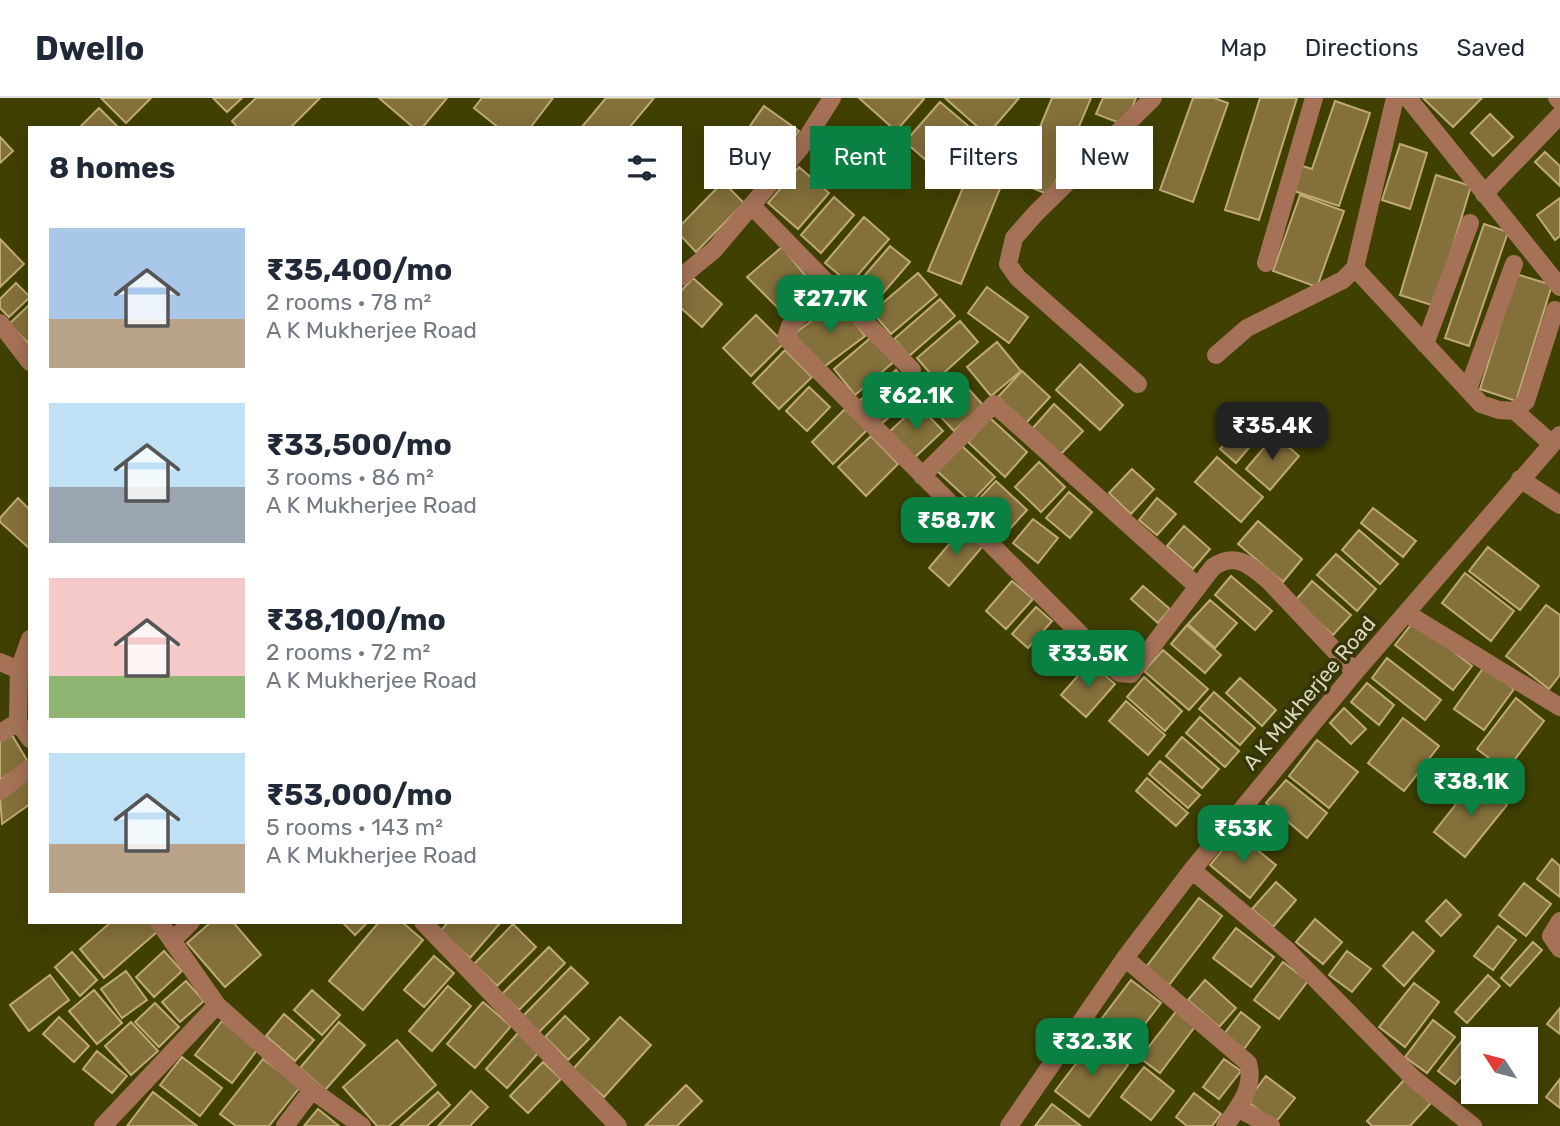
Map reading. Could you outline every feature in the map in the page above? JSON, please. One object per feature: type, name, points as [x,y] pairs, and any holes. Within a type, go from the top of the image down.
[{"type":"street","points":[[682,276],[714,250],[801,147],[832,98]]},
{"type":"street","points":[[1138,384],[1018,278],[1008,264],[1014,238],[1153,98]]},
{"type":"street","points":[[1266,263],[1314,98]]},
{"type":"street","points":[[1216,355],[1247,328],[1343,280],[1355,268],[1395,98]]},
{"type":"street","points":[[1408,98],[1560,287]]},
{"type":"street","points":[[1484,194],[1560,116]]},
{"type":"street","points":[[751,206],[912,370]]},
{"type":"street","points":[[1425,344],[1470,223]]},
{"type":"street","points":[[1468,390],[1514,264]]},
{"type":"street","points":[[1355,268],[1481,404],[1499,410],[1516,411],[1556,440]]},
{"type":"street","points":[[830,285],[790,326],[786,338],[1119,673],[1130,674],[1213,566],[1223,559],[1236,559],[1254,568],[1355,672]]},
{"type":"street","points":[[1516,411],[1526,401],[1555,310]]},
{"type":"street","points":[[0,323],[28,359]]},
{"type":"street","points":[[922,476],[993,404],[1198,587]]},
{"type":"street","name":"A K Mukherjee Road","points":[[1009,1126],[1125,958],[1192,870],[1355,672],[1556,440]]},
{"type":"street","points":[[1520,479],[1560,505]]},
{"type":"street","points":[[1406,613],[1560,707]]},
{"type":"street","points":[[28,645],[19,670],[18,722],[28,736]]},
{"type":"street","points":[[0,662],[19,670]]},
{"type":"street","points":[[0,733],[18,722]]},
{"type":"street","points":[[0,791],[28,770]]},
{"type":"street","points":[[1192,870],[1288,951],[1413,1077],[1473,1126]]},
{"type":"street","points":[[1560,921],[1551,936],[1560,948]]},
{"type":"street","points":[[160,924],[217,1005],[312,1090],[362,1126]]},
{"type":"street","points":[[172,941],[189,924]]},
{"type":"street","points":[[426,924],[618,1126]]},
{"type":"street","points":[[1125,958],[1248,1063],[1252,1075],[1239,1109],[1225,1126]]},
{"type":"street","points":[[103,1126],[217,1005]]},
{"type":"street","points":[[285,1126],[312,1090]]},
{"type":"street","points":[[1239,1109],[1271,1126]]},
{"type":"building","points":[[101,98],[151,98],[126,123]]},
{"type":"building","points":[[213,98],[242,98],[227,112]]},
{"type":"building","points":[[256,98],[320,98],[292,126],[236,126],[232,121]]},
{"type":"building","points":[[379,98],[447,98],[424,126],[412,126]]},
{"type":"building","points":[[482,98],[553,98],[532,126],[496,126],[474,108]]},
{"type":"building","points":[[606,98],[654,98],[631,126],[583,126]]},
{"type":"building","points":[[859,98],[924,99],[900,126],[890,126]]},
{"type":"building","points":[[945,98],[1019,98],[995,126],[977,126]]},
{"type":"building","points":[[1052,98],[1091,98],[1079,126],[1056,126],[1056,181],[1050,195],[1035,189],[1042,189],[1040,126]]},
{"type":"building","points":[[1103,98],[1136,98],[1125,125],[1096,114]]},
{"type":"building","points":[[1193,98],[1214,98],[1228,103],[1193,202],[1160,190]]},
{"type":"building","points":[[1260,98],[1297,98],[1259,220],[1225,210]]},
{"type":"building","points":[[1423,98],[1482,98],[1453,127]]},
{"type":"building","points":[[1335,101],[1370,113],[1339,206],[1291,190],[1299,165],[1312,169]]},
{"type":"building","points":[[940,102],[968,126],[925,126],[925,159],[911,147],[911,135]]},
{"type":"building","points":[[764,106],[792,126],[750,126]]},
{"type":"building","points":[[99,108],[117,126],[81,126]]},
{"type":"building","points":[[1490,114],[1513,137],[1493,156],[1471,133]]},
{"type":"building","points":[[0,137],[13,151],[0,163]]},
{"type":"building","points":[[1400,144],[1427,153],[1410,209],[1382,200]]},
{"type":"building","points":[[1545,152],[1560,166],[1560,186],[1535,162]]},
{"type":"building","points":[[799,167],[810,177],[810,189],[824,189],[829,193],[798,229],[768,203],[780,189],[796,189],[796,170]]},
{"type":"building","points":[[1436,175],[1471,186],[1435,306],[1400,295]]},
{"type":"building","points":[[716,189],[730,189],[744,203],[696,252],[682,237],[682,224]]},
{"type":"building","points":[[962,189],[1000,189],[961,284],[928,271]]},
{"type":"building","points":[[1300,195],[1344,211],[1317,287],[1273,271]]},
{"type":"building","points":[[834,197],[854,215],[821,253],[801,235]]},
{"type":"building","points":[[1560,198],[1560,236],[1555,240],[1537,215]]},
{"type":"building","points":[[864,217],[889,239],[850,284],[825,263]]},
{"type":"building","points":[[1484,224],[1508,232],[1469,346],[1445,338]]},
{"type":"building","points":[[0,239],[24,264],[0,287]]},
{"type":"building","points":[[890,246],[910,262],[872,306],[853,289]]},
{"type":"building","points":[[782,247],[809,280],[778,308],[747,277]]},
{"type":"building","points":[[918,273],[937,295],[891,334],[872,312]]},
{"type":"building","points":[[1516,274],[1552,285],[1516,401],[1480,389]]},
{"type":"building","points":[[693,278],[722,304],[702,327],[682,309],[682,290]]},
{"type":"building","points":[[16,283],[28,295],[28,299],[9,317],[0,308],[0,299]]},
{"type":"building","points":[[987,287],[1028,317],[1009,343],[968,313]]},
{"type":"building","points":[[940,299],[955,316],[909,356],[894,339]]},
{"type":"building","points":[[838,301],[865,336],[821,369],[794,334]]},
{"type":"building","points":[[28,306],[28,343],[9,324]]},
{"type":"building","points":[[756,315],[784,343],[751,376],[723,348]]},
{"type":"building","points":[[960,321],[978,342],[936,380],[917,358]]},
{"type":"building","points":[[874,335],[896,360],[855,395],[834,369]]},
{"type":"building","points":[[997,342],[1021,371],[991,396],[967,367]]},
{"type":"building","points":[[785,350],[812,377],[779,409],[753,383]]},
{"type":"building","points":[[1080,364],[1123,405],[1100,430],[1056,390]]},
{"type":"building","points":[[896,370],[917,394],[881,424],[860,400]]},
{"type":"building","points":[[1022,371],[1050,397],[1026,423],[998,397]]},
{"type":"building","points":[[955,374],[983,405],[954,431],[926,401]]},
{"type":"building","points":[[809,387],[830,407],[807,431],[786,411]]},
{"type":"building","points":[[1054,404],[1083,431],[1060,455],[1032,429]]},
{"type":"building","points":[[918,405],[943,431],[913,459],[888,433]]},
{"type":"building","points":[[845,409],[867,430],[833,464],[812,442]]},
{"type":"building","points":[[1249,415],[1265,429],[1236,463],[1220,449]]},
{"type":"building","points":[[990,418],[1027,452],[1005,477],[968,442]]},
{"type":"building","points":[[1275,435],[1299,456],[1270,490],[1246,469]]},
{"type":"building","points":[[871,436],[898,464],[866,496],[838,467]]},
{"type":"building","points":[[961,445],[995,477],[971,502],[937,471]]},
{"type":"building","points":[[1217,457],[1263,497],[1241,522],[1195,482]]},
{"type":"building","points":[[1039,462],[1065,487],[1041,512],[1015,487]]},
{"type":"building","points":[[1132,469],[1154,489],[1131,514],[1109,493]]},
{"type":"building","points":[[996,481],[1027,510],[1007,532],[975,503]]},
{"type":"building","points":[[1069,492],[1092,512],[1070,538],[1046,518]]},
{"type":"building","points":[[18,498],[28,508],[28,547],[0,522],[0,518]]},
{"type":"building","points":[[1157,498],[1176,514],[1157,535],[1139,520]]},
{"type":"building","points":[[1373,508],[1416,541],[1403,557],[1361,523]]},
{"type":"building","points":[[1033,519],[1058,538],[1038,563],[1013,543]]},
{"type":"building","points":[[1258,521],[1302,559],[1283,582],[1238,544]]},
{"type":"building","points":[[1184,526],[1210,549],[1193,569],[1167,546]]},
{"type":"building","points":[[962,529],[983,546],[949,586],[929,568]]},
{"type":"building","points":[[1359,530],[1398,564],[1380,584],[1342,550]]},
{"type":"building","points":[[1488,547],[1539,586],[1520,610],[1469,571]]},
{"type":"building","points":[[1336,554],[1376,589],[1357,611],[1317,575]]},
{"type":"building","points":[[1465,573],[1514,611],[1491,641],[1442,603]]},
{"type":"building","points":[[1231,576],[1272,611],[1255,630],[1215,595]]},
{"type":"building","points":[[1012,581],[1033,599],[1006,629],[986,611]]},
{"type":"building","points":[[1312,581],[1351,615],[1333,635],[1295,601]]},
{"type":"building","points":[[1143,586],[1170,609],[1158,623],[1131,599]]},
{"type":"building","points":[[1210,600],[1237,623],[1215,648],[1188,624]]},
{"type":"building","points":[[1546,605],[1560,615],[1560,675],[1549,689],[1506,656]]},
{"type":"building","points":[[1036,607],[1052,621],[1028,648],[1012,634]]},
{"type":"building","points":[[1414,621],[1472,666],[1453,690],[1395,645]]},
{"type":"building","points":[[1187,625],[1221,655],[1205,673],[1171,644]]},
{"type":"building","points":[[1163,650],[1208,689],[1189,710],[1144,671]]},
{"type":"building","points":[[1387,658],[1441,700],[1425,720],[1372,678]]},
{"type":"building","points":[[1090,662],[1115,684],[1086,717],[1061,695]]},
{"type":"building","points":[[1484,667],[1514,689],[1484,730],[1454,709]]},
{"type":"building","points":[[1144,677],[1182,711],[1165,731],[1127,697]]},
{"type":"building","points":[[1240,678],[1276,710],[1262,726],[1226,693]]},
{"type":"building","points":[[1367,683],[1394,705],[1379,725],[1351,702]]},
{"type":"building","points":[[1214,692],[1255,728],[1240,745],[1199,709]]},
{"type":"building","points":[[1516,698],[1544,721],[1506,771],[1477,749]]},
{"type":"building","points":[[1126,701],[1165,735],[1148,755],[1109,721]]},
{"type":"building","points":[[1344,708],[1366,729],[1351,744],[1330,723]]},
{"type":"building","points":[[1200,717],[1239,751],[1225,767],[1186,733]]},
{"type":"building","points":[[1403,718],[1439,746],[1404,791],[1368,763]]},
{"type":"building","points":[[12,735],[28,762],[0,780],[0,742]]},
{"type":"building","points":[[1182,737],[1219,769],[1202,788],[1166,756]]},
{"type":"building","points":[[1317,740],[1358,772],[1329,808],[1289,776]]},
{"type":"building","points":[[1160,761],[1200,795],[1188,808],[1149,774]]},
{"type":"building","points":[[28,776],[28,805],[2,824],[0,796]]},
{"type":"building","points":[[1147,778],[1188,813],[1176,826],[1136,791]]},
{"type":"building","points":[[1476,779],[1507,805],[1465,857],[1434,832]]},
{"type":"building","points":[[1286,780],[1327,813],[1307,838],[1266,803]]},
{"type":"building","points":[[1236,833],[1276,865],[1250,898],[1210,865]]},
{"type":"building","points":[[1552,859],[1560,866],[1560,897],[1537,879]]},
{"type":"building","points":[[1276,882],[1296,900],[1273,927],[1252,909]]},
{"type":"building","points":[[1524,883],[1551,904],[1526,936],[1499,915]]},
{"type":"building","points":[[1199,898],[1222,916],[1169,985],[1146,967]]},
{"type":"building","points":[[1446,900],[1461,915],[1441,936],[1426,921]]},
{"type":"building","points":[[1315,919],[1342,942],[1323,964],[1296,942]]},
{"type":"building","points":[[109,924],[153,924],[158,931],[104,978],[80,949]]},
{"type":"building","points":[[209,924],[235,924],[261,955],[225,987],[187,943]]},
{"type":"building","points":[[344,924],[366,924],[355,935]]},
{"type":"building","points":[[377,924],[404,924],[423,940],[363,1010],[329,981]]},
{"type":"building","points":[[446,924],[499,924],[470,958],[440,932]]},
{"type":"building","points":[[513,924],[536,947],[497,986],[474,964]]},
{"type":"building","points":[[1498,926],[1516,940],[1493,970],[1474,956]]},
{"type":"building","points":[[1236,928],[1274,957],[1251,987],[1213,958]]},
{"type":"building","points":[[1413,932],[1434,951],[1404,986],[1383,966]]},
{"type":"building","points":[[1533,942],[1542,950],[1510,986],[1501,978]]},
{"type":"building","points":[[549,947],[565,963],[519,1010],[502,994]]},
{"type":"building","points":[[164,951],[182,971],[154,997],[136,977]]},
{"type":"building","points":[[1347,951],[1371,969],[1352,992],[1329,975]]},
{"type":"building","points":[[72,952],[97,980],[80,996],[55,967]]},
{"type":"building","points":[[434,956],[454,973],[424,1007],[404,990]]},
{"type":"building","points":[[1283,962],[1308,981],[1279,1019],[1254,1000]]},
{"type":"building","points":[[571,967],[588,983],[538,1033],[522,1017]]},
{"type":"building","points":[[126,971],[147,1000],[122,1018],[101,989]]},
{"type":"building","points":[[50,975],[69,1000],[29,1031],[10,1005]]},
{"type":"building","points":[[1488,975],[1500,986],[1467,1023],[1455,1012]]},
{"type":"building","points":[[1131,980],[1161,1003],[1126,1049],[1096,1026]]},
{"type":"building","points":[[1205,980],[1236,1008],[1219,1027],[1188,1000]]},
{"type":"building","points":[[186,981],[204,1001],[180,1022],[162,1002]]},
{"type":"building","points":[[1414,983],[1439,1002],[1405,1047],[1379,1027]]},
{"type":"building","points":[[448,986],[471,1006],[432,1051],[409,1031]]},
{"type":"building","points":[[94,990],[122,1023],[97,1044],[69,1011]]},
{"type":"building","points":[[312,990],[340,1015],[322,1035],[294,1010]]},
{"type":"building","points":[[483,1002],[511,1026],[475,1068],[447,1044]]},
{"type":"building","points":[[155,1003],[179,1027],[159,1047],[135,1022]]},
{"type":"building","points":[[1560,1008],[1560,1034],[1547,1024]]},
{"type":"building","points":[[1178,1009],[1197,1024],[1160,1073],[1140,1058]]},
{"type":"building","points":[[1241,1012],[1260,1027],[1244,1049],[1224,1034]]},
{"type":"building","points":[[284,1014],[314,1040],[295,1061],[266,1036]]},
{"type":"building","points":[[565,1016],[589,1039],[568,1060],[545,1037]]},
{"type":"building","points":[[59,1017],[89,1046],[74,1062],[43,1034]]},
{"type":"building","points":[[620,1017],[651,1045],[604,1097],[573,1069]]},
{"type":"building","points":[[1433,1020],[1455,1037],[1427,1073],[1405,1057]]},
{"type":"building","points":[[222,1021],[258,1049],[232,1083],[195,1055]]},
{"type":"building","points":[[131,1022],[158,1051],[131,1075],[105,1046]]},
{"type":"building","points":[[339,1022],[365,1045],[325,1090],[300,1068]]},
{"type":"building","points":[[518,1033],[539,1052],[507,1088],[486,1069]]},
{"type":"building","points":[[1095,1039],[1128,1065],[1089,1117],[1055,1091]]},
{"type":"building","points":[[397,1040],[436,1085],[389,1126],[377,1126],[343,1087]]},
{"type":"building","points":[[1461,1042],[1461,1077],[1455,1084],[1438,1071]]},
{"type":"building","points":[[97,1051],[127,1076],[112,1093],[83,1069]]},
{"type":"building","points":[[182,1057],[222,1088],[200,1116],[160,1085]]},
{"type":"building","points":[[263,1059],[300,1087],[269,1126],[236,1126],[220,1114]]},
{"type":"building","points":[[1224,1059],[1241,1071],[1219,1099],[1203,1087]]},
{"type":"building","points":[[543,1062],[561,1079],[528,1113],[510,1096]]},
{"type":"building","points":[[1144,1067],[1174,1091],[1151,1120],[1121,1097]]},
{"type":"building","points":[[1266,1076],[1295,1098],[1275,1123],[1247,1101]]},
{"type":"building","points":[[1560,1079],[1560,1108],[1546,1097]]},
{"type":"building","points":[[1404,1080],[1431,1103],[1410,1126],[1372,1126],[1367,1121]]},
{"type":"building","points":[[686,1085],[702,1101],[677,1126],[645,1126]]},
{"type":"building","points":[[471,1091],[488,1107],[470,1126],[438,1126]]},
{"type":"building","points":[[153,1092],[197,1126],[127,1126]]},
{"type":"building","points":[[438,1092],[450,1105],[427,1126],[400,1126]]},
{"type":"building","points":[[1194,1093],[1221,1114],[1212,1126],[1187,1126],[1176,1117]]},
{"type":"building","points":[[1052,1104],[1081,1126],[1035,1126]]},
{"type":"building","points":[[318,1109],[339,1126],[304,1126]]}]
